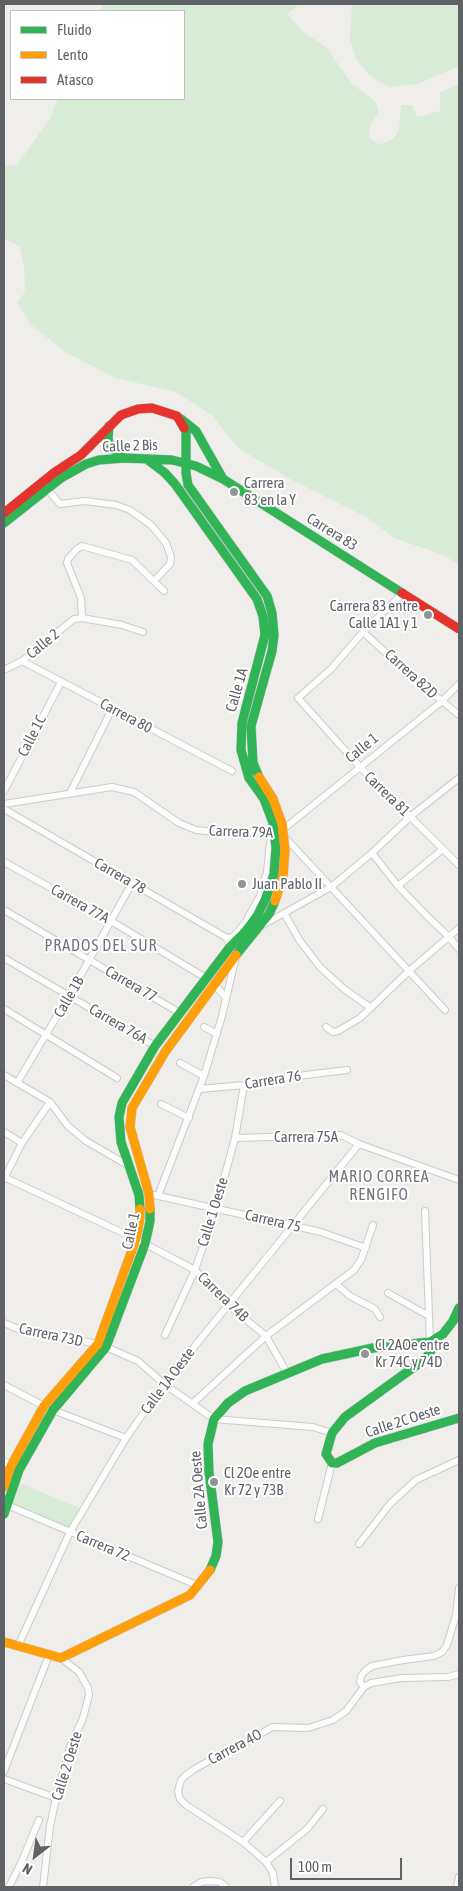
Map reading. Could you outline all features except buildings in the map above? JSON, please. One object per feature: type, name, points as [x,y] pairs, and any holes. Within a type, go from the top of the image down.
[{"type":"street","name":"Calle 2 Bis","points":[[4,513],[81,455],[121,416],[138,409],[152,408],[177,416]]},
{"type":"street","name":"Calle 1A","points":[[177,416],[186,431],[186,479],[191,491],[267,596],[272,613],[274,635],[272,651],[251,726],[251,749],[253,763],[259,777],[273,799],[282,824],[285,850],[283,876],[271,899],[245,932],[231,946]]},
{"type":"street","points":[[177,416],[196,431],[224,479]]},
{"type":"street","points":[[109,426],[108,439],[110,445],[119,456],[125,458]]},
{"type":"street","name":"Calle 2 Bis","points":[[4,523],[61,478],[86,464],[99,460],[125,458],[172,460],[186,464]]},
{"type":"street","name":"Calle 1A","points":[[148,460],[165,473],[175,484],[257,599],[263,616],[265,635],[242,723],[241,750],[249,778],[264,800],[273,823],[276,848],[269,914],[259,928]]},
{"type":"street","name":"Carrera 83","points":[[186,464],[224,479],[459,629]]},
{"type":"street","points":[[47,489],[60,504],[85,501],[116,505],[130,510],[151,525],[166,543],[171,557],[170,564],[154,581]]},
{"type":"street","points":[[143,632],[122,625],[82,618],[81,598],[67,563],[68,558],[82,546],[132,560],[164,591]]},
{"type":"street","points":[[364,632],[403,593]]},
{"type":"street","name":"Calle 2","points":[[4,670],[22,661],[74,619],[82,618]]},
{"type":"street","name":"Carrera 81","points":[[364,632],[331,669],[298,698],[360,767],[459,864]]},
{"type":"street","name":"Carrera 82D","points":[[364,632],[441,702],[459,715]]},
{"type":"street","name":"Carrera 80","points":[[22,661],[232,771]]},
{"type":"street","name":"Calle 1C","points":[[4,791],[61,682]]},
{"type":"street","name":"Calle 1","points":[[280,832],[441,702],[459,684]]},
{"type":"street","points":[[70,793],[112,709]]},
{"type":"street","name":"Calle 1","points":[[154,1195],[130,1127],[132,1108],[231,946],[331,887],[411,816],[458,782]]},
{"type":"street","name":"Carrera 79A","points":[[4,804],[112,787],[134,792],[180,823],[196,830],[228,833],[280,832],[446,1010]]},
{"type":"street","name":"Carrera 78","points":[[4,809],[132,883],[231,946]]},
{"type":"street","name":"Calle 1","points":[[5,1509],[19,1470],[53,1410],[102,1346],[144,1244],[154,1195],[189,1118],[217,1034],[226,998],[233,937],[245,922],[260,896],[267,872],[271,832]]},
{"type":"street","points":[[398,886],[443,849]]},
{"type":"street","points":[[372,852],[398,886],[449,936],[459,949]]},
{"type":"street","name":"Carrera 77A","points":[[4,862],[111,921],[210,981],[226,998]]},
{"type":"street","name":"Calle 1B","points":[[17,1083],[70,996],[132,883]]},
{"type":"street","name":"Carrera 77","points":[[4,910],[180,1013]]},
{"type":"street","points":[[284,913],[300,941],[320,967],[344,989],[371,1008]]},
{"type":"street","points":[[326,1027],[333,1032],[338,1031],[360,1018],[409,971],[459,928]]},
{"type":"street","name":"Carrera 76A","points":[[4,958],[154,1046]]},
{"type":"street","name":"Calle 1","points":[[4,1487],[7,1463],[44,1406],[102,1346],[136,1239],[140,1218],[139,1195],[122,1142],[119,1117],[126,1095],[154,1046],[180,1013],[210,981]]},
{"type":"street","points":[[4,1009],[118,1078]]},
{"type":"street","points":[[204,1027],[217,1034]]},
{"type":"street","points":[[180,1063],[204,1076]]},
{"type":"street","name":"Carrera 76","points":[[200,1089],[244,1085],[347,1070]]},
{"type":"street","points":[[4,1075],[50,1102],[68,1126],[86,1141],[129,1166]]},
{"type":"street","name":"Calle 1 Oeste","points":[[165,1335],[195,1270],[216,1208],[234,1138],[244,1085]]},
{"type":"street","points":[[4,1178],[22,1143],[50,1102]]},
{"type":"street","points":[[162,1104],[189,1118]]},
{"type":"street","points":[[4,1132],[22,1143]]},
{"type":"street","name":"Carrera 75A","points":[[234,1138],[341,1135],[359,1144],[459,1180]]},
{"type":"street","name":"Calle 1A Oeste","points":[[18,1646],[70,1532],[126,1438],[164,1384],[359,1144]]},
{"type":"street","name":"Carrera 74B","points":[[4,1178],[136,1239],[195,1270],[228,1305],[266,1336],[287,1373]]},
{"type":"street","name":"Carrera 75","points":[[154,1195],[321,1232],[366,1248]]},
{"type":"street","points":[[318,1519],[332,1463],[326,1454],[332,1433],[345,1417],[429,1355],[431,1351],[425,1211]]},
{"type":"street","points":[[193,1404],[266,1336],[354,1270],[361,1260],[373,1225]]},
{"type":"street","points":[[336,1284],[350,1296],[375,1309],[380,1317]]},
{"type":"street","points":[[388,1293],[429,1316]]},
{"type":"street","points":[[430,1342],[443,1334],[453,1321],[459,1308]]},
{"type":"street","name":"Carrera 73D","points":[[4,1322],[18,1330],[102,1346],[138,1361],[164,1384],[214,1419]]},
{"type":"street","name":"Calle 2A Oeste","points":[[56,1656],[190,1594],[199,1586],[210,1570],[216,1556],[218,1542],[208,1463],[208,1444],[214,1419],[228,1402],[245,1391],[322,1359],[373,1348],[430,1342]]},
{"type":"street","points":[[4,1385],[44,1406]]},
{"type":"street","points":[[53,1410],[126,1438]]},
{"type":"street","name":"Calle 2C Oeste","points":[[332,1463],[337,1463],[375,1443],[459,1418]]},
{"type":"street","points":[[214,1419],[313,1427],[332,1433]]},
{"type":"street","points":[[359,1544],[390,1504],[416,1480],[459,1460]]},
{"type":"street","name":"Carrera 72","points":[[5,1509],[70,1532],[199,1586]]},
{"type":"street","name":"Carrera 4O","points":[[275,1887],[273,1872],[266,1862],[243,1842],[186,1805],[180,1799],[178,1792],[181,1780],[193,1770],[272,1727],[308,1728],[333,1720],[346,1711],[364,1687],[360,1682],[361,1676],[372,1666],[434,1656],[442,1652],[447,1645],[456,1615],[459,1588]]},
{"type":"street","points":[[4,1642],[56,1656],[4,1771]]},
{"type":"street","name":"Calle 2 Oeste","points":[[44,1887],[50,1826],[56,1798],[70,1747],[83,1718],[90,1695],[79,1672],[56,1656]]},
{"type":"street","points":[[364,1687],[384,1680],[448,1677],[459,1674]]},
{"type":"street","points":[[4,1779],[56,1798]]},
{"type":"street","points":[[243,1842],[280,1801]]},
{"type":"street","points":[[266,1862],[307,1829],[323,1809]]},
{"type":"street","points":[[9,1887],[22,1862],[39,1820]]},
{"type":"street","points":[[457,1887],[459,1877]]},
{"type":"street","points":[[193,1887],[202,1882],[220,1882],[226,1887]]},
{"type":"green space","points":[[104,4],[299,4],[287,14],[305,33],[326,47],[352,84],[375,101],[379,113],[370,124],[369,138],[380,145],[394,138],[399,130],[401,105],[412,105],[417,117],[440,111],[440,92],[459,85],[459,564],[438,553],[394,538],[368,518],[290,479],[238,448],[212,415],[176,392],[116,378],[67,353],[31,325],[17,303],[25,292],[24,266],[20,247],[4,238],[4,165],[16,166],[50,119],[58,100],[185,100],[185,10],[101,10]]},
{"type":"green space","points":[[352,4],[459,4],[459,66],[418,84],[389,87],[369,75],[356,59],[350,40]]},
{"type":"green space","points":[[15,1481],[82,1509],[70,1532],[7,1505]]},
{"type":"traffic: fast","points":[[181,419],[196,431],[223,479]]},
{"type":"traffic: fast","points":[[109,426],[108,439],[110,445],[119,456],[125,458]]},
{"type":"traffic: fast","points":[[184,428],[186,431],[186,473],[188,485],[267,596],[272,613],[274,635],[272,651],[251,726],[253,763],[259,777]]},
{"type":"traffic: fast","points":[[4,523],[61,478],[86,464],[99,460],[125,458],[172,460],[196,466],[223,479],[402,593]]},
{"type":"traffic: fast","points":[[148,460],[165,473],[175,484],[257,599],[263,616],[265,635],[242,723],[241,750],[249,778]]},
{"type":"traffic: fast","points":[[249,778],[264,799],[273,823],[276,848],[274,874],[266,898]]},
{"type":"traffic: fast","points":[[140,1209],[139,1195],[121,1142],[119,1117],[122,1103],[155,1046],[230,947],[245,932],[257,916],[266,898]]},
{"type":"traffic: fast","points":[[236,955],[269,914],[275,901]]},
{"type":"traffic: fast","points":[[4,1514],[19,1470],[53,1410],[106,1347],[145,1244],[150,1221],[150,1209]]},
{"type":"traffic: fast","points":[[210,1570],[216,1556],[218,1542],[209,1472],[208,1444],[214,1419],[228,1403],[245,1391],[322,1359],[373,1348],[430,1342],[443,1334],[453,1321],[459,1308]]},
{"type":"traffic: fast","points":[[430,1342],[431,1351],[425,1359],[345,1417],[332,1433],[326,1454],[332,1463],[337,1463],[375,1443],[459,1418]]},
{"type":"traffic: slow","points":[[259,777],[273,799],[282,824],[285,850],[283,876],[275,901]]},
{"type":"traffic: slow","points":[[150,1209],[149,1194],[130,1127],[132,1108],[165,1052],[236,955]]},
{"type":"traffic: slow","points":[[4,1487],[11,1466],[44,1406],[98,1344],[136,1239],[140,1209]]},
{"type":"traffic: slow","points":[[4,1642],[61,1658],[190,1595],[210,1570]]},
{"type":"traffic: jam","points":[[4,513],[55,472],[81,455],[121,415],[138,409],[152,408],[177,416],[184,428]]},
{"type":"traffic: jam","points":[[402,593],[459,629]]},
{"type":"place","name":"Carrera 83 en la Y","points":[[234,492]]},
{"type":"place","name":"Carrera 83 entre Calle 1A1 y 1","points":[[428,615]]},
{"type":"place","name":"Juan Pablo II","points":[[242,884]]},
{"type":"place","name":"Cl 2AOe entre Kr 74C y 74D","points":[[365,1354]]},
{"type":"place","name":"Cl 2Oe entre Kr 72 y 73B","points":[[214,1482]]},
{"type":"district","name":"PRADOS DEL SUR","points":[[101,946]]},
{"type":"district","name":"MARIO CORREA RENGIFO","points":[[379,1186]]}]
